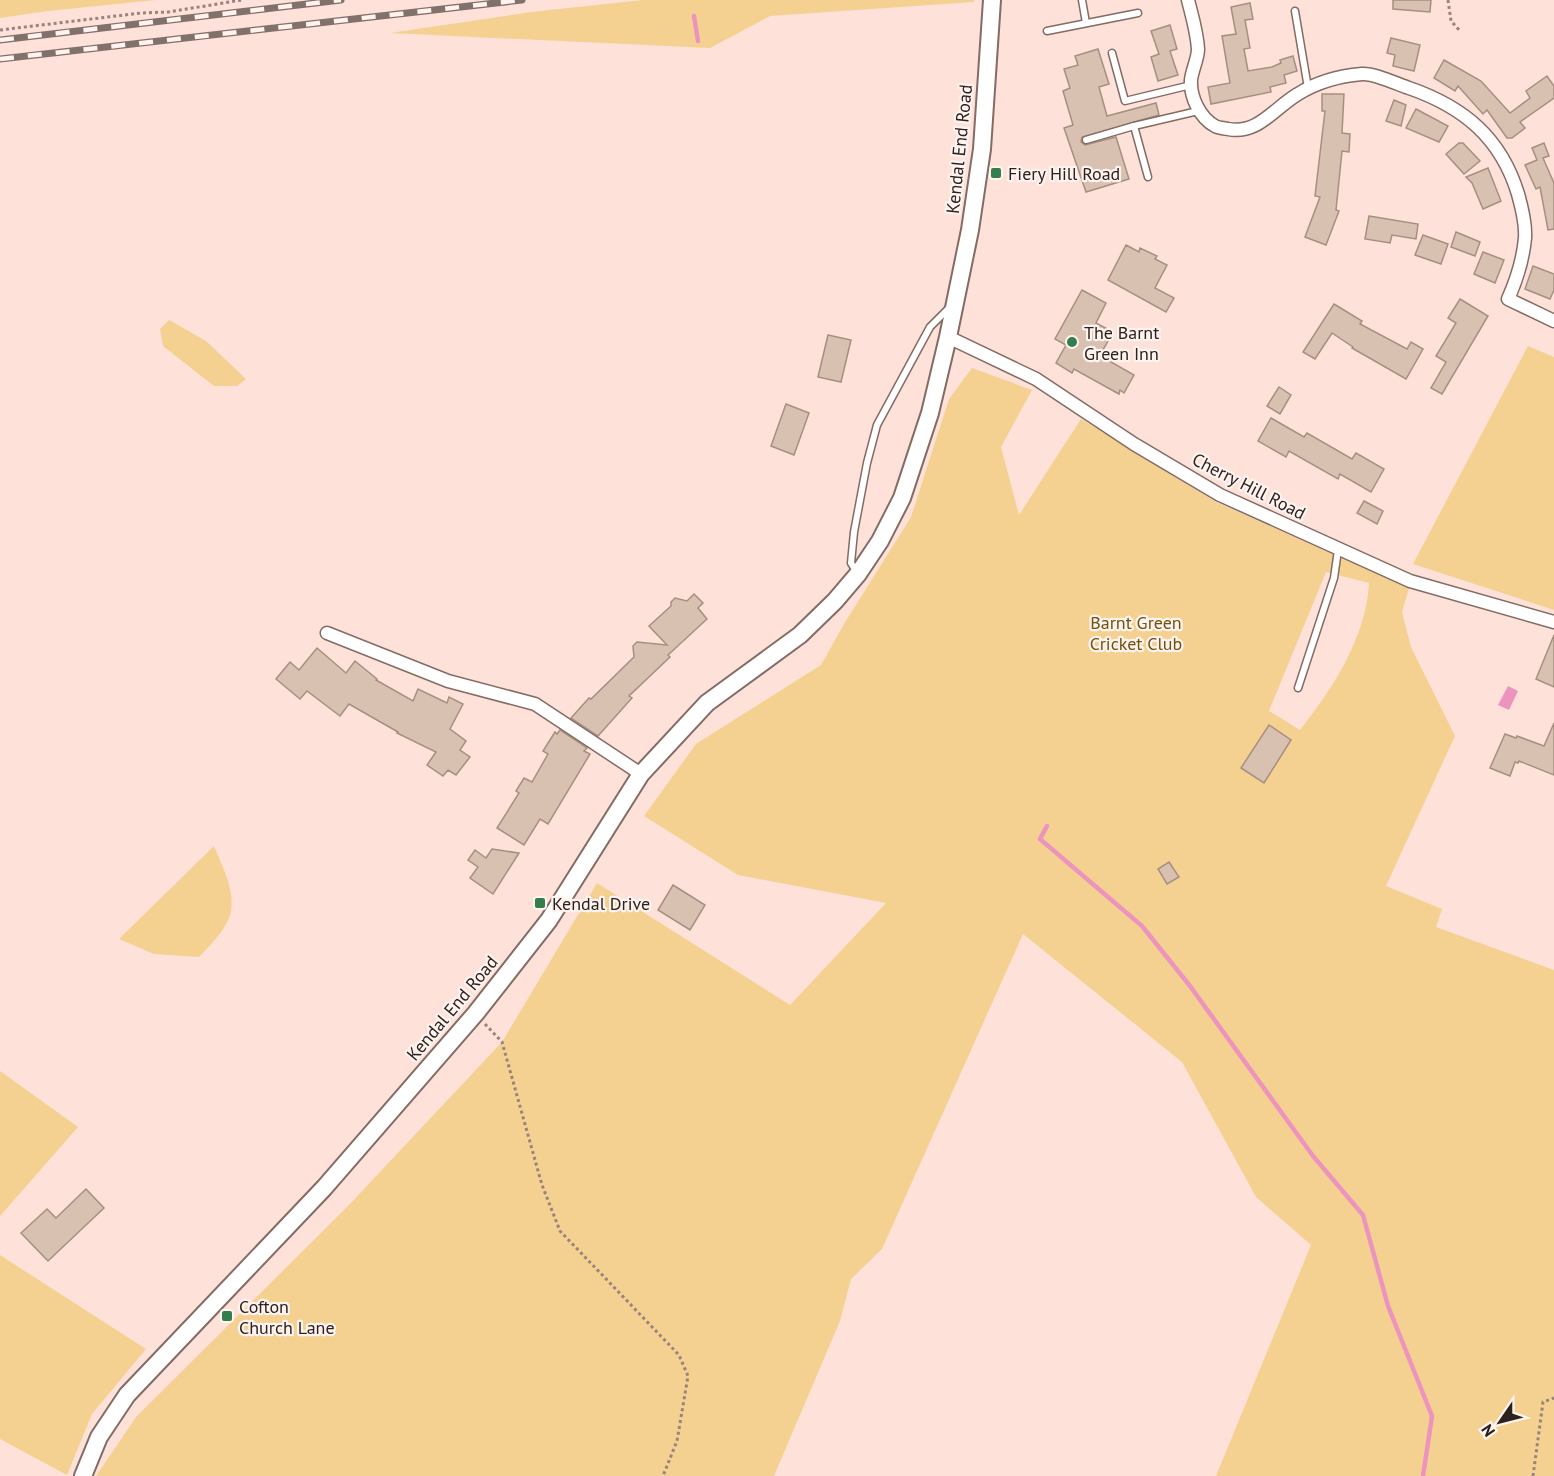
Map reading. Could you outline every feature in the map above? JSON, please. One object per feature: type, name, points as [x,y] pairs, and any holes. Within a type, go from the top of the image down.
[{"type":"main road","name":"Kendal End Road","points":[[83,1476],[99,1437],[127,1395],[324,1188],[476,1013],[549,920],[641,774],[707,703],[800,634],[835,601],[858,574],[880,541],[902,498],[930,413],[948,337],[970,230],[982,149],[992,0]]},
{"type":"street","points":[[1188,0],[1198,51],[1192,85],[1198,111],[1215,127],[1237,131],[1250,128],[1263,122],[1277,108],[1308,89],[1331,78],[1365,73],[1435,98],[1462,114],[1484,133],[1501,153],[1511,172],[1522,208],[1526,236],[1522,261],[1508,299],[1554,321]]},
{"type":"street","name":"Cherry Hill Road","points":[[948,337],[1036,380],[1134,444],[1220,495],[1410,581],[1554,622]]},
{"type":"street","points":[[327,633],[448,681],[535,704],[641,774]]},
{"type":"lane","points":[[1082,0],[1086,23]]},
{"type":"lane","points":[[1295,11],[1308,89]]},
{"type":"lane","points":[[1047,31],[1138,13]]},
{"type":"lane","points":[[1112,53],[1125,101],[1192,85]]},
{"type":"lane","points":[[1086,140],[1198,111]]},
{"type":"lane","points":[[1134,126],[1148,177]]},
{"type":"lane","points":[[858,574],[851,563],[854,532],[877,425],[930,327],[955,302]]},
{"type":"lane","points":[[1298,688],[1334,578],[1338,550]]},
{"type":"path","points":[[0,30],[141,13],[168,12],[242,0]]},
{"type":"path","points":[[1448,0],[1451,21],[1461,32]]},
{"type":"path","points":[[476,1013],[502,1042],[542,1185],[560,1231],[679,1355],[688,1376],[677,1441],[663,1476]]},
{"type":"path","points":[[1533,1476],[1543,1402],[1554,1398]]},
{"type":"green space","points":[[0,0],[156,0],[0,18]]},
{"type":"green space","points":[[643,0],[974,0],[974,2],[770,16],[710,48],[390,33],[531,12]]},
{"type":"green space","points":[[169,320],[206,341],[246,379],[237,386],[214,386],[163,346],[160,329]]},
{"type":"green space","points":[[1528,346],[1554,357],[1554,610],[1413,564]]},
{"type":"green space","name":"Barnt Green Cricket Club","points":[[972,368],[1032,390],[1001,447],[1019,515],[1081,419],[1216,502],[1409,588],[1402,612],[1411,647],[1455,736],[1386,886],[1442,909],[1436,927],[1554,970],[1554,1476],[1216,1476],[1311,1245],[1256,1197],[1182,1062],[1023,934],[882,1249],[851,1279],[840,1321],[774,1476],[96,1476],[136,1417],[348,1206],[502,1042],[597,883],[790,1005],[886,903],[738,875],[644,816],[696,744],[821,665],[911,517],[949,399]],"holes":[[[1326,572],[1369,583],[1367,603],[1355,643],[1336,680],[1300,730],[1269,711]]]},
{"type":"green space","points":[[214,846],[228,880],[232,907],[225,927],[199,957],[154,954],[119,939]]},
{"type":"green space","points":[[0,1071],[78,1127],[0,1216]]},
{"type":"green space","points":[[0,1255],[146,1349],[92,1414],[67,1475],[0,1439]]},
{"type":"shaded area","points":[[1508,686],[1518,691],[1509,710],[1498,705]]},
{"type":"building","points":[[1393,0],[1431,0],[1430,12],[1393,9]]},
{"type":"building","points":[[1250,3],[1253,19],[1245,20],[1250,48],[1244,49],[1248,71],[1272,67],[1281,63],[1280,60],[1293,56],[1297,71],[1284,75],[1286,83],[1270,87],[1271,92],[1211,104],[1208,87],[1230,83],[1222,36],[1236,34],[1231,7]]},
{"type":"building","points":[[1170,25],[1177,49],[1170,51],[1178,75],[1158,81],[1151,57],[1159,54],[1151,31]]},
{"type":"building","points":[[1391,38],[1420,45],[1414,71],[1393,66],[1395,55],[1387,53]]},
{"type":"building","points":[[1098,49],[1109,84],[1099,87],[1107,116],[1156,103],[1159,115],[1082,137],[1081,142],[1085,145],[1116,137],[1129,179],[1086,192],[1064,128],[1073,125],[1063,91],[1070,88],[1064,69],[1078,65],[1075,56]]},
{"type":"building","points":[[1444,60],[1481,81],[1510,113],[1530,98],[1526,91],[1547,76],[1554,86],[1554,98],[1520,122],[1525,128],[1512,138],[1507,138],[1487,110],[1483,114],[1458,86],[1455,91],[1434,78]]},
{"type":"building","points":[[1322,94],[1344,94],[1342,133],[1350,134],[1349,152],[1342,151],[1336,210],[1339,211],[1326,245],[1305,237],[1320,197],[1315,196],[1325,111],[1322,111]]},
{"type":"building","points":[[1394,100],[1406,105],[1401,126],[1386,121]]},
{"type":"building","points":[[1416,109],[1448,126],[1439,142],[1406,128]]},
{"type":"building","points":[[1459,143],[1463,143],[1480,161],[1464,174],[1446,154]]},
{"type":"building","points":[[1544,143],[1549,156],[1543,158],[1554,183],[1554,229],[1548,230],[1540,187],[1536,189],[1525,165],[1537,160],[1532,148]]},
{"type":"building","points":[[1488,168],[1501,201],[1483,209],[1472,183],[1466,177]]},
{"type":"building","points":[[1369,216],[1418,224],[1416,239],[1392,235],[1390,243],[1365,239]]},
{"type":"building","points":[[1456,232],[1480,242],[1475,256],[1451,247]]},
{"type":"building","points":[[1423,235],[1448,244],[1441,264],[1415,255]]},
{"type":"building","points":[[1126,245],[1139,252],[1140,248],[1157,256],[1155,259],[1167,265],[1155,288],[1174,298],[1166,312],[1108,280]]},
{"type":"building","points":[[1483,252],[1504,260],[1495,283],[1474,274]]},
{"type":"building","points":[[1533,266],[1554,274],[1554,290],[1550,299],[1525,289]]},
{"type":"building","name":"The Barnt Green Inn","points":[[1082,290],[1106,303],[1096,323],[1113,332],[1103,350],[1114,356],[1111,362],[1134,375],[1124,393],[1120,390],[1119,394],[1074,369],[1072,373],[1056,363],[1066,345],[1055,339]]},
{"type":"building","points":[[1460,299],[1488,316],[1442,394],[1431,388],[1446,362],[1436,356],[1456,323],[1448,318]]},
{"type":"building","points":[[1334,304],[1362,321],[1360,324],[1407,349],[1411,342],[1423,349],[1406,379],[1352,348],[1332,333],[1315,359],[1303,352]]},
{"type":"building","points":[[828,335],[851,340],[841,382],[818,377]]},
{"type":"building","points":[[1279,387],[1291,395],[1280,414],[1267,406]]},
{"type":"building","points":[[786,404],[809,413],[794,455],[771,446]]},
{"type":"building","points":[[1271,418],[1304,437],[1307,433],[1352,459],[1356,453],[1384,469],[1371,492],[1340,474],[1338,479],[1289,451],[1286,457],[1258,441]]},
{"type":"building","points":[[1364,501],[1383,511],[1377,524],[1357,513]]},
{"type":"building","points":[[694,594],[703,603],[698,608],[707,619],[629,696],[632,698],[598,736],[571,718],[589,698],[591,699],[634,657],[633,646],[637,642],[667,645],[649,626],[671,606],[675,598],[687,601]]},
{"type":"building","points":[[1554,635],[1554,687],[1536,679]]},
{"type":"building","points":[[317,648],[346,673],[355,661],[376,680],[413,701],[418,689],[447,703],[449,697],[463,704],[450,729],[466,741],[460,750],[470,757],[456,775],[448,770],[443,776],[427,765],[436,752],[397,733],[349,704],[340,716],[307,691],[300,699],[276,679],[290,662],[299,670]]},
{"type":"building","points":[[1554,723],[1554,775],[1519,761],[1515,762],[1510,776],[1490,768],[1505,734],[1544,746]]},
{"type":"building","points":[[1269,725],[1291,740],[1264,783],[1241,768]]},
{"type":"building","points":[[560,730],[587,748],[584,751],[590,754],[548,824],[540,819],[524,845],[497,828],[519,793],[516,791],[524,778],[532,782],[548,754],[543,751],[555,732],[557,734]]},
{"type":"building","points":[[492,849],[519,853],[493,894],[470,878],[478,867],[468,860],[475,850],[486,858]]},
{"type":"building","points":[[1169,862],[1179,877],[1167,884],[1158,869]]},
{"type":"building","points":[[673,885],[705,905],[690,930],[658,910]]},
{"type":"building","points":[[86,1189],[104,1208],[48,1261],[21,1233],[47,1209],[56,1218]]},
{"type":"waterway","points":[[694,16],[698,41]]},
{"type":"waterway","points":[[1047,826],[1040,839],[1142,926],[1190,986],[1313,1156],[1363,1215],[1388,1306],[1432,1416],[1423,1476]]},
{"type":"railway","points":[[0,40],[341,0]]},
{"type":"railway","points":[[0,59],[522,0]]},
{"type":"place","name":"Fiery Hill Road","points":[[996,173]]},
{"type":"place","name":"The Barnt Green Inn","points":[[1072,342]]},
{"type":"place","name":"Kendal Drive","points":[[540,903]]},
{"type":"place","name":"Cofton Church Lane","points":[[227,1316]]}]
